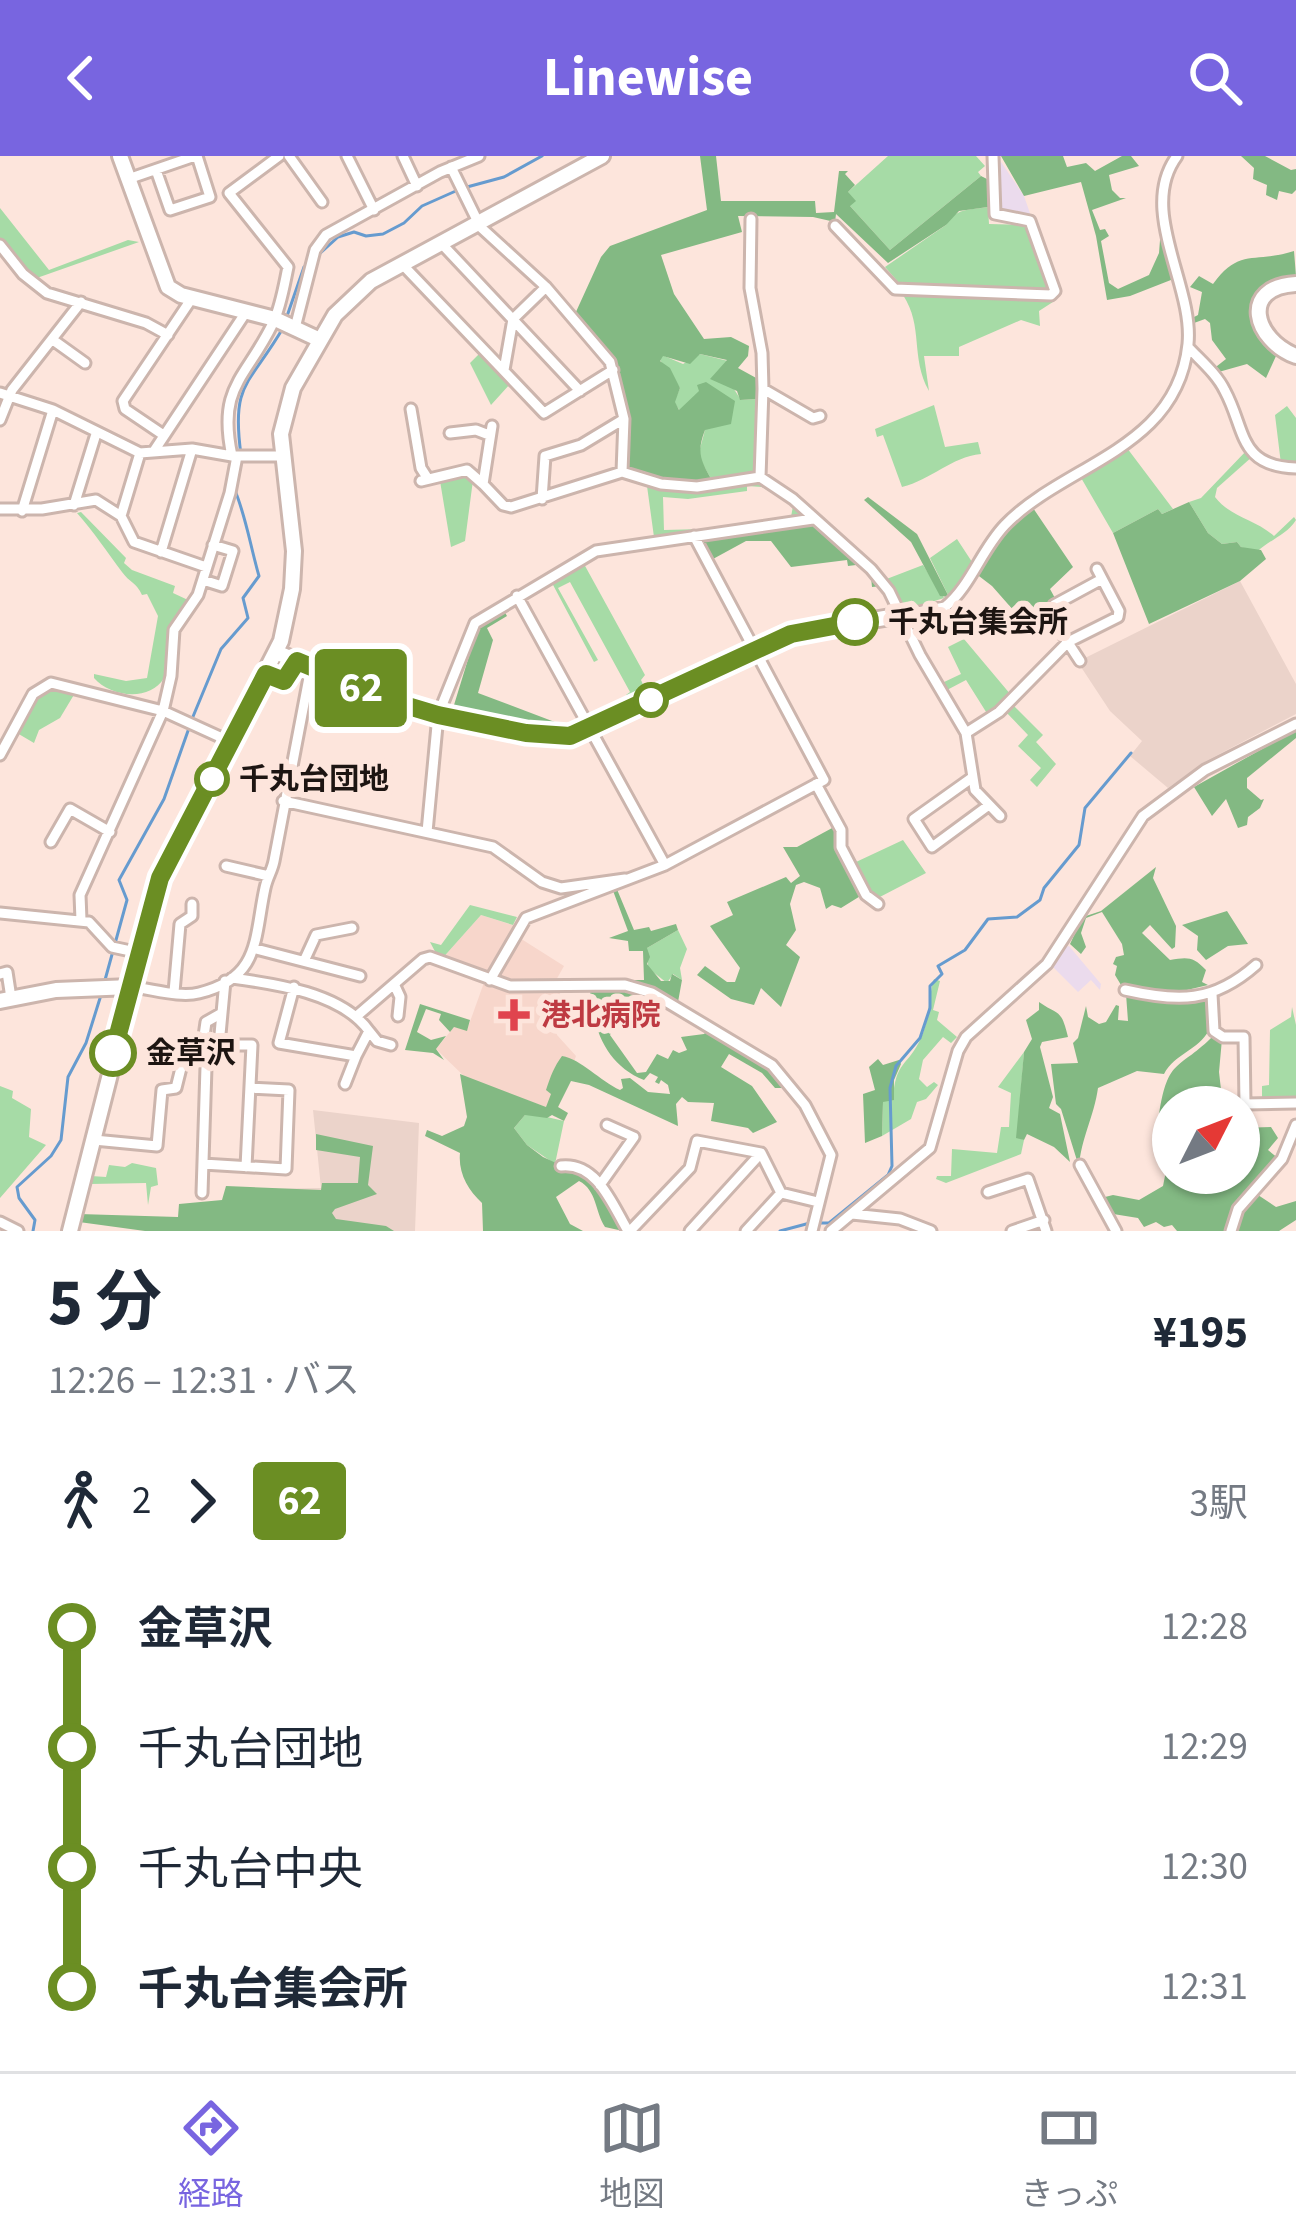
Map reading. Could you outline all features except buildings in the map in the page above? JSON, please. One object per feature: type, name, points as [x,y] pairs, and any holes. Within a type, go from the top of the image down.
[{"type":"street","points":[[120,156],[165,283],[176,293],[274,319],[318,339]]},
{"type":"street","points":[[128,179],[196,156],[210,197],[170,210],[155,170]]},
{"type":"street","points":[[81,920],[80,895],[163,711],[174,631],[199,595],[234,456],[226,410],[241,373],[274,319],[286,262],[229,194],[279,156]]},
{"type":"street","points":[[290,156],[322,202]]},
{"type":"street","points":[[347,156],[374,210]]},
{"type":"street","points":[[403,156],[417,186]]},
{"type":"street","points":[[295,328],[319,243],[326,235],[478,156]]},
{"type":"street","points":[[70,1231],[160,878],[278,652],[294,571],[281,456],[288,401],[318,339],[351,298],[401,263],[602,156]]},
{"type":"street","points":[[835,226],[895,289],[1052,295],[1055,291],[1030,221],[995,214],[993,156]]},
{"type":"street","points":[[278,652],[398,703],[555,737],[590,728],[791,634],[945,607],[1000,530],[1030,501],[1110,458],[1160,413],[1174,390],[1188,347],[1186,307],[1164,202],[1168,170],[1177,156]]},
{"type":"street","points":[[452,167],[477,223],[546,286],[613,370],[624,419],[622,472]]},
{"type":"street","points":[[751,219],[750,287],[762,353],[760,477]]},
{"type":"street","points":[[440,242],[580,391]]},
{"type":"street","points":[[0,245],[47,293],[146,323],[168,335]]},
{"type":"street","points":[[401,263],[544,412],[613,370]]},
{"type":"street","points":[[1296,284],[1266,294],[1258,316],[1259,326],[1276,347],[1296,356]]},
{"type":"street","points":[[504,370],[513,319],[546,286]]},
{"type":"street","points":[[162,434],[125,409],[122,401],[192,298]]},
{"type":"street","points":[[0,420],[4,395],[81,302]]},
{"type":"street","points":[[154,451],[246,312]]},
{"type":"street","points":[[53,340],[85,363]]},
{"type":"street","points":[[1188,347],[1226,392],[1237,426],[1254,453],[1269,464],[1296,468]]},
{"type":"street","points":[[763,389],[813,418],[820,416]]},
{"type":"street","points":[[4,395],[53,410],[140,453],[192,449],[234,456],[281,456]]},
{"type":"street","points":[[411,409],[425,480],[467,470],[503,505],[542,499],[622,472],[697,488],[760,477],[871,569],[902,615],[966,733],[975,790],[1000,816]]},
{"type":"street","points":[[22,511],[53,410]]},
{"type":"street","points":[[542,499],[545,456],[581,445],[624,419]]},
{"type":"street","points":[[450,433],[491,430],[483,484]]},
{"type":"street","points":[[74,505],[96,434]]},
{"type":"street","points":[[161,552],[192,449]]},
{"type":"street","points":[[121,516],[140,453]]},
{"type":"street","points":[[0,509],[22,511],[96,500],[121,516],[134,542],[206,567]]},
{"type":"street","points":[[427,832],[438,715],[471,628],[596,551],[814,519]]},
{"type":"street","points":[[490,980],[521,922],[665,865],[824,780],[694,536]]},
{"type":"street","points":[[203,580],[222,586],[233,551],[213,545]]},
{"type":"street","points":[[966,733],[998,712],[1067,642],[1118,617],[1100,574],[1054,605],[1050,614],[1067,642],[1080,661]]},
{"type":"street","points":[[517,596],[665,865]]},
{"type":"street","points":[[0,974],[8,972],[6,1000],[56,990],[131,987],[196,995],[229,980],[248,964],[256,949],[310,667]]},
{"type":"street","points":[[0,755],[33,694],[51,683],[163,711],[231,742]]},
{"type":"street","points":[[830,1231],[930,1148],[966,1037],[1047,964],[1132,828],[1205,770],[1296,724]]},
{"type":"street","points":[[973,777],[914,820],[932,847],[988,806]]},
{"type":"street","points":[[816,784],[841,830],[841,847],[866,895],[878,904]]},
{"type":"street","points":[[283,801],[493,848],[542,882],[561,887],[576,888],[610,878],[630,880]]},
{"type":"street","points":[[51,842],[70,808],[110,832]]},
{"type":"street","points":[[226,866],[268,876]]},
{"type":"street","points":[[175,992],[175,947],[180,924],[192,916],[192,904]]},
{"type":"street","points":[[0,914],[81,920],[97,927],[112,947],[140,952]]},
{"type":"street","points":[[304,959],[316,935],[352,928]]},
{"type":"street","points":[[256,949],[360,976]]},
{"type":"street","points":[[358,1015],[430,957],[509,986],[625,985],[652,993],[752,1050],[797,1095],[828,1146],[830,1162],[812,1231]]},
{"type":"street","points":[[1125,990],[1154,997],[1212,994],[1256,965]]},
{"type":"street","points":[[229,980],[294,987],[358,1015],[377,1041],[391,1045]]},
{"type":"street","points":[[202,1193],[206,1067],[219,1045],[229,980]]},
{"type":"street","points":[[394,984],[400,998],[398,1016]]},
{"type":"street","points":[[294,987],[280,1042],[356,1056]]},
{"type":"street","points":[[1212,994],[1214,1031],[1223,1037],[1244,1036],[1245,1104],[1296,1103]]},
{"type":"street","points":[[94,1139],[157,1146],[162,1090],[176,1088],[183,1060],[202,1043],[206,1022],[222,1013]]},
{"type":"street","points":[[345,1084],[369,1031]]},
{"type":"street","points":[[219,1045],[252,1045],[245,1167]]},
{"type":"street","points":[[203,1164],[286,1169],[289,1090],[250,1088]]},
{"type":"street","points":[[600,1185],[634,1137],[608,1125]]},
{"type":"street","points":[[1231,1231],[1238,1209],[1282,1160],[1296,1125]]},
{"type":"street","points":[[560,1166],[583,1169],[600,1185],[629,1231],[690,1168],[697,1141],[761,1153]]},
{"type":"street","points":[[761,1153],[781,1193],[818,1202]]},
{"type":"street","points":[[690,1231],[761,1153]]},
{"type":"street","points":[[1080,1165],[1116,1231]]},
{"type":"street","points":[[998,1205],[992,1191],[1028,1179],[1045,1225],[1012,1231]]},
{"type":"street","points":[[746,1231],[781,1193]]},
{"type":"street","points":[[852,1214],[900,1219],[932,1231]]},
{"type":"street","points":[[0,1222],[18,1231]]},
{"type":"shaded area","points":[[997,156],[1024,196],[1032,219],[1002,213],[998,207]]},
{"type":"shaded area","points":[[1240,581],[1296,684],[1296,714],[1206,761],[1168,788],[1130,756],[1142,741],[1110,711],[1081,667],[1085,658]]},
{"type":"shaded area","name":"港北病院","points":[[481,915],[519,927],[515,935],[564,966],[555,982],[560,996],[557,1035],[576,1056],[555,1117],[543,1106],[467,1079],[436,1049],[454,1027],[467,1030],[486,977],[440,961]]},
{"type":"shaded area","points":[[1069,946],[1101,984],[1100,990],[1091,980],[1078,992],[1051,965],[1063,947]]},
{"type":"shaded area","points":[[313,1110],[419,1123],[415,1231],[242,1231],[253,1189],[321,1188]]},
{"type":"green space","points":[[700,156],[716,156],[721,201],[815,201],[816,213],[834,212],[839,171],[848,171],[845,174],[855,185],[848,192],[856,201],[850,206],[890,250],[981,176],[987,179],[988,207],[959,211],[946,225],[888,263],[836,214],[835,222],[813,217],[738,216],[742,232],[661,255],[674,294],[704,339],[731,337],[749,346],[738,368],[758,379],[760,395],[740,400],[737,391],[710,379],[727,360],[700,354],[690,364],[663,356],[660,361],[670,368],[680,388],[675,402],[679,410],[699,391],[697,385],[706,382],[735,401],[731,424],[705,430],[702,438],[701,457],[713,482],[675,484],[627,471],[619,386],[604,353],[575,314],[610,246],[707,210]]},
{"type":"green space","points":[[888,156],[976,156],[985,166],[978,172],[981,176],[890,250],[850,206],[848,192]]},
{"type":"green space","points":[[1001,156],[1063,156],[1067,167],[1086,163],[1095,171],[1131,156],[1139,166],[1109,175],[1112,190],[1126,198],[1092,210],[1100,230],[1105,229],[1109,236],[1101,241],[1109,283],[1118,289],[1149,275],[1159,253],[1162,214],[1176,278],[1107,300],[1081,182],[1024,196]]},
{"type":"green space","points":[[1241,156],[1265,156],[1296,169],[1296,190],[1292,194],[1279,191],[1277,200],[1266,195],[1267,185],[1253,179],[1254,168]]},
{"type":"green space","points":[[988,207],[989,224],[1026,225],[1046,289],[899,283],[885,267],[958,213]]},
{"type":"green space","points":[[0,208],[49,270],[128,240],[139,242],[34,279],[0,239]]},
{"type":"green space","points":[[1294,251],[1296,276],[1267,288],[1253,308],[1255,332],[1276,356],[1266,378],[1247,364],[1215,373],[1212,370],[1226,359],[1212,340],[1210,323],[1205,319],[1194,323],[1202,292],[1190,287],[1199,276],[1213,284],[1240,261]]},
{"type":"green space","points":[[903,295],[1056,300],[1039,311],[1040,326],[1021,320],[959,347],[959,356],[924,356],[929,391]]},
{"type":"green space","points":[[481,352],[510,384],[491,405],[470,363]]},
{"type":"green space","points":[[700,354],[728,361],[721,369],[741,400],[757,399],[755,471],[750,475],[713,482],[698,456],[705,430],[700,391],[680,411],[674,402],[680,388],[660,360],[662,355],[683,364]]},
{"type":"green space","points":[[934,405],[945,447],[978,442],[981,454],[902,487],[883,435],[877,437],[875,429]]},
{"type":"green space","points":[[1287,406],[1296,418],[1296,466],[1281,464],[1275,415]]},
{"type":"green space","points":[[1127,448],[1173,509],[1162,514],[1158,509],[1113,533],[1080,476]]},
{"type":"green space","points":[[1247,450],[1253,456],[1217,488],[1215,497],[1274,536],[1294,517],[1296,520],[1256,553],[1237,542],[1222,544],[1208,533],[1189,502],[1201,498]]},
{"type":"green space","points":[[467,473],[473,480],[465,541],[451,547],[440,481]]},
{"type":"green space","points":[[754,483],[773,490],[805,515],[791,517],[793,506],[762,487],[688,499],[663,497],[664,530],[703,532],[654,537],[647,486],[696,493]]},
{"type":"green space","points":[[868,497],[917,534],[949,597],[940,596],[911,542],[864,500]]},
{"type":"green space","points":[[1189,502],[1208,533],[1222,544],[1237,542],[1261,550],[1266,559],[1240,581],[1149,624],[1113,533],[1158,509],[1162,514]]},
{"type":"green space","points":[[1031,505],[1073,567],[1050,589],[1056,600],[1037,637],[975,573],[1006,528]]},
{"type":"green space","points":[[77,513],[132,570],[175,586],[173,593],[188,600],[167,636],[164,678],[149,691],[119,693],[94,678],[94,674],[126,681],[147,678],[158,616],[147,594],[142,595],[125,575]]},
{"type":"green space","points":[[813,522],[882,586],[872,587],[871,577],[856,565],[848,566],[847,560],[791,567],[771,541],[746,541],[713,559],[703,541],[704,538]]},
{"type":"green space","points":[[957,539],[974,565],[949,597],[930,558]]},
{"type":"green space","points":[[584,564],[645,675],[641,680],[646,691],[629,700],[630,692],[570,582],[558,588],[598,660],[594,662],[552,583]]},
{"type":"green space","points":[[923,565],[944,598],[903,611],[884,580]]},
{"type":"green space","points":[[503,609],[507,616],[487,628],[493,640],[478,693],[560,724],[558,730],[454,705],[477,630]]},
{"type":"green space","points":[[964,639],[1011,695],[988,715],[966,680],[947,690],[942,683],[961,674],[948,647]]},
{"type":"green space","points":[[54,689],[75,693],[60,718],[39,730],[34,743],[17,733],[37,697]]},
{"type":"green space","points":[[1012,704],[1043,735],[1036,742],[1056,764],[1037,787],[1030,780],[1041,768],[1018,746],[1028,735],[1005,711]]},
{"type":"green space","points":[[1296,730],[1296,738],[1247,778],[1247,788],[1264,799],[1247,825],[1238,828],[1226,799],[1212,816],[1194,787]]},
{"type":"green space","points":[[834,827],[862,895],[841,908],[826,909],[820,888],[804,882],[796,885],[790,904],[796,930],[786,945],[800,957],[781,1007],[761,988],[754,1005],[731,999],[697,975],[705,966],[727,982],[735,982],[740,968],[710,926],[733,915],[727,902],[786,877],[791,883],[800,876],[783,847],[797,847]]},
{"type":"green space","points":[[903,840],[926,873],[876,899],[856,862]]},
{"type":"green space","points":[[1156,867],[1153,878],[1176,926],[1175,947],[1150,925],[1142,933],[1170,960],[1197,962],[1206,970],[1202,982],[1208,985],[1166,995],[1121,985],[1113,964],[1124,955],[1122,944],[1102,912],[1086,918],[1081,933],[1086,947],[1081,954],[1070,944],[1083,917],[1101,911]]},
{"type":"green space","points":[[616,887],[634,930],[676,924],[678,930],[647,948],[647,964],[661,981],[670,981],[672,974],[682,980],[678,1002],[626,980],[644,980],[643,951],[629,951],[628,941],[609,938],[628,931],[612,888]]},
{"type":"green space","points":[[470,905],[517,917],[513,925],[481,915],[440,961],[430,942],[441,945]]},
{"type":"green space","points":[[1227,911],[1248,944],[1228,946],[1206,960],[1197,950],[1198,936],[1182,925]]},
{"type":"green space","points":[[678,930],[687,949],[680,968],[682,980],[673,974],[667,983],[648,968],[647,948]]},
{"type":"green space","points":[[934,979],[940,981],[933,1010],[939,1012],[937,1020],[957,1037],[951,1043],[943,1037],[923,1060],[919,1079],[927,1087],[934,1082],[938,1085],[917,1102],[911,1119],[882,1136],[883,1101],[893,1100],[899,1070],[921,1038]]},
{"type":"green space","points":[[625,987],[649,994],[643,1001],[622,996],[610,1008],[617,1022],[610,1035],[637,1073],[646,1072],[657,1054],[668,1059],[673,1050],[687,1050],[681,1037],[708,1030],[756,1057],[786,1088],[775,1088],[762,1073],[729,1054],[721,1067],[752,1086],[777,1122],[753,1133],[711,1121],[714,1103],[688,1102],[682,1097],[676,1104],[678,1126],[571,1081],[558,1107],[568,1113],[564,1121],[552,1115],[525,1115],[514,1128],[543,1157],[593,1180],[623,1231],[605,1227],[592,1196],[579,1181],[556,1197],[570,1224],[583,1231],[483,1231],[482,1203],[465,1181],[460,1153],[425,1136],[427,1130],[442,1136],[464,1126],[467,1117],[460,1074],[546,1107],[551,1094],[546,1090],[562,1056],[620,1090],[621,1079],[630,1078],[648,1092],[670,1094],[668,1085],[655,1082],[658,1077],[650,1073],[644,1080],[620,1065],[598,1031],[590,988]]},
{"type":"green space","points":[[1126,994],[1180,1003],[1207,998],[1209,1030],[1164,1074],[1137,1071],[1098,1088],[1079,1167],[1056,1104],[1051,1064],[1078,1063],[1073,1043],[1086,1006],[1088,1017],[1099,1024],[1106,1022],[1116,1005],[1118,1020],[1128,1021]]},
{"type":"green space","points":[[1039,1002],[1061,1017],[1068,1037],[1042,1042],[1040,1047],[1053,1097],[1049,1108],[1060,1114],[1070,1162],[1054,1147],[1027,1134],[1024,1140],[1016,1138],[1024,1052],[1032,1039],[1026,1020],[1039,1010]]},
{"type":"green space","points":[[420,1004],[470,1020],[467,1031],[454,1027],[450,1032],[439,1020],[441,1014],[426,1009],[417,1032],[431,1040],[446,1036],[436,1049],[444,1060],[433,1053],[405,1050]]},
{"type":"green space","points":[[1292,1007],[1296,1100],[1262,1102],[1262,1086],[1269,1085],[1270,1030],[1291,1017]]},
{"type":"green space","points":[[1214,1035],[1222,1039],[1221,1086],[1165,1086],[1177,1066]]},
{"type":"green space","points":[[1024,1052],[1017,1137],[1024,1140],[1021,1154],[946,1183],[936,1179],[951,1176],[952,1149],[997,1153],[1001,1127],[1009,1127],[1011,1093],[998,1087]]},
{"type":"green space","points":[[878,1059],[883,1065],[899,1060],[901,1064],[894,1080],[894,1100],[883,1102],[882,1136],[865,1143],[863,1094],[875,1090],[869,1067]]},
{"type":"green space","points":[[0,1086],[13,1091],[12,1098],[31,1109],[29,1137],[46,1145],[0,1198]]},
{"type":"green space","points":[[525,1115],[564,1121],[555,1164],[527,1145],[514,1128]]},
{"type":"green space","points":[[1260,1127],[1271,1127],[1278,1138],[1268,1150],[1279,1159],[1260,1182]]},
{"type":"green space","points":[[316,1134],[373,1146],[368,1185],[377,1194],[335,1209],[336,1219],[394,1231],[145,1231],[79,1222],[79,1214],[178,1217],[179,1204],[222,1200],[226,1186],[321,1190],[322,1183],[358,1183],[360,1157],[316,1150]]},
{"type":"green space","points":[[109,1165],[156,1168],[158,1185],[151,1187],[148,1205],[146,1183],[90,1184],[91,1176],[106,1177]]},
{"type":"green space","points":[[1152,1192],[1256,1194],[1276,1207],[1296,1201],[1296,1220],[1279,1231],[1177,1231],[1172,1225],[1156,1222],[1144,1227],[1138,1218],[1107,1213],[1101,1198],[1113,1195],[1139,1200]]},
{"type":"waterway","points":[[467,187],[504,177],[542,156]]},
{"type":"waterway","points":[[317,256],[338,237],[354,232],[383,234],[422,206],[458,190]]},
{"type":"waterway","points":[[286,319],[304,267],[310,263]]},
{"type":"waterway","points":[[241,455],[241,398],[283,328]]},
{"type":"waterway","points":[[192,719],[221,649],[248,618],[243,598],[259,576],[234,488]]},
{"type":"waterway","points":[[105,980],[127,900],[119,880],[164,799],[189,728]]},
{"type":"waterway","points":[[819,1223],[829,1223],[888,1175],[892,1166],[890,1088],[896,1066],[920,1038],[930,1008],[930,986],[942,974],[938,966],[965,950],[988,919],[1017,917],[1040,900],[1044,888],[1079,845],[1085,808],[1131,753]]},
{"type":"waterway","points":[[33,1231],[35,1220],[17,1187],[51,1156],[61,1140],[68,1077],[86,1043],[101,995]]},
{"type":"waterway","points":[[780,1231],[810,1223]]},
{"type":"bus line","name":"62","points":[[113,1053],[160,878],[266,674],[284,681],[297,661],[438,715],[526,733],[570,736],[791,634],[855,622]]},
{"type":"place","name":"千丸台集会所","points":[[855,622]]},
{"type":"place","name":"千丸台団地","points":[[212,779]]},
{"type":"place","name":"港北病院","points":[[514,1015]]},
{"type":"place","name":"金草沢","points":[[113,1053]]}]
